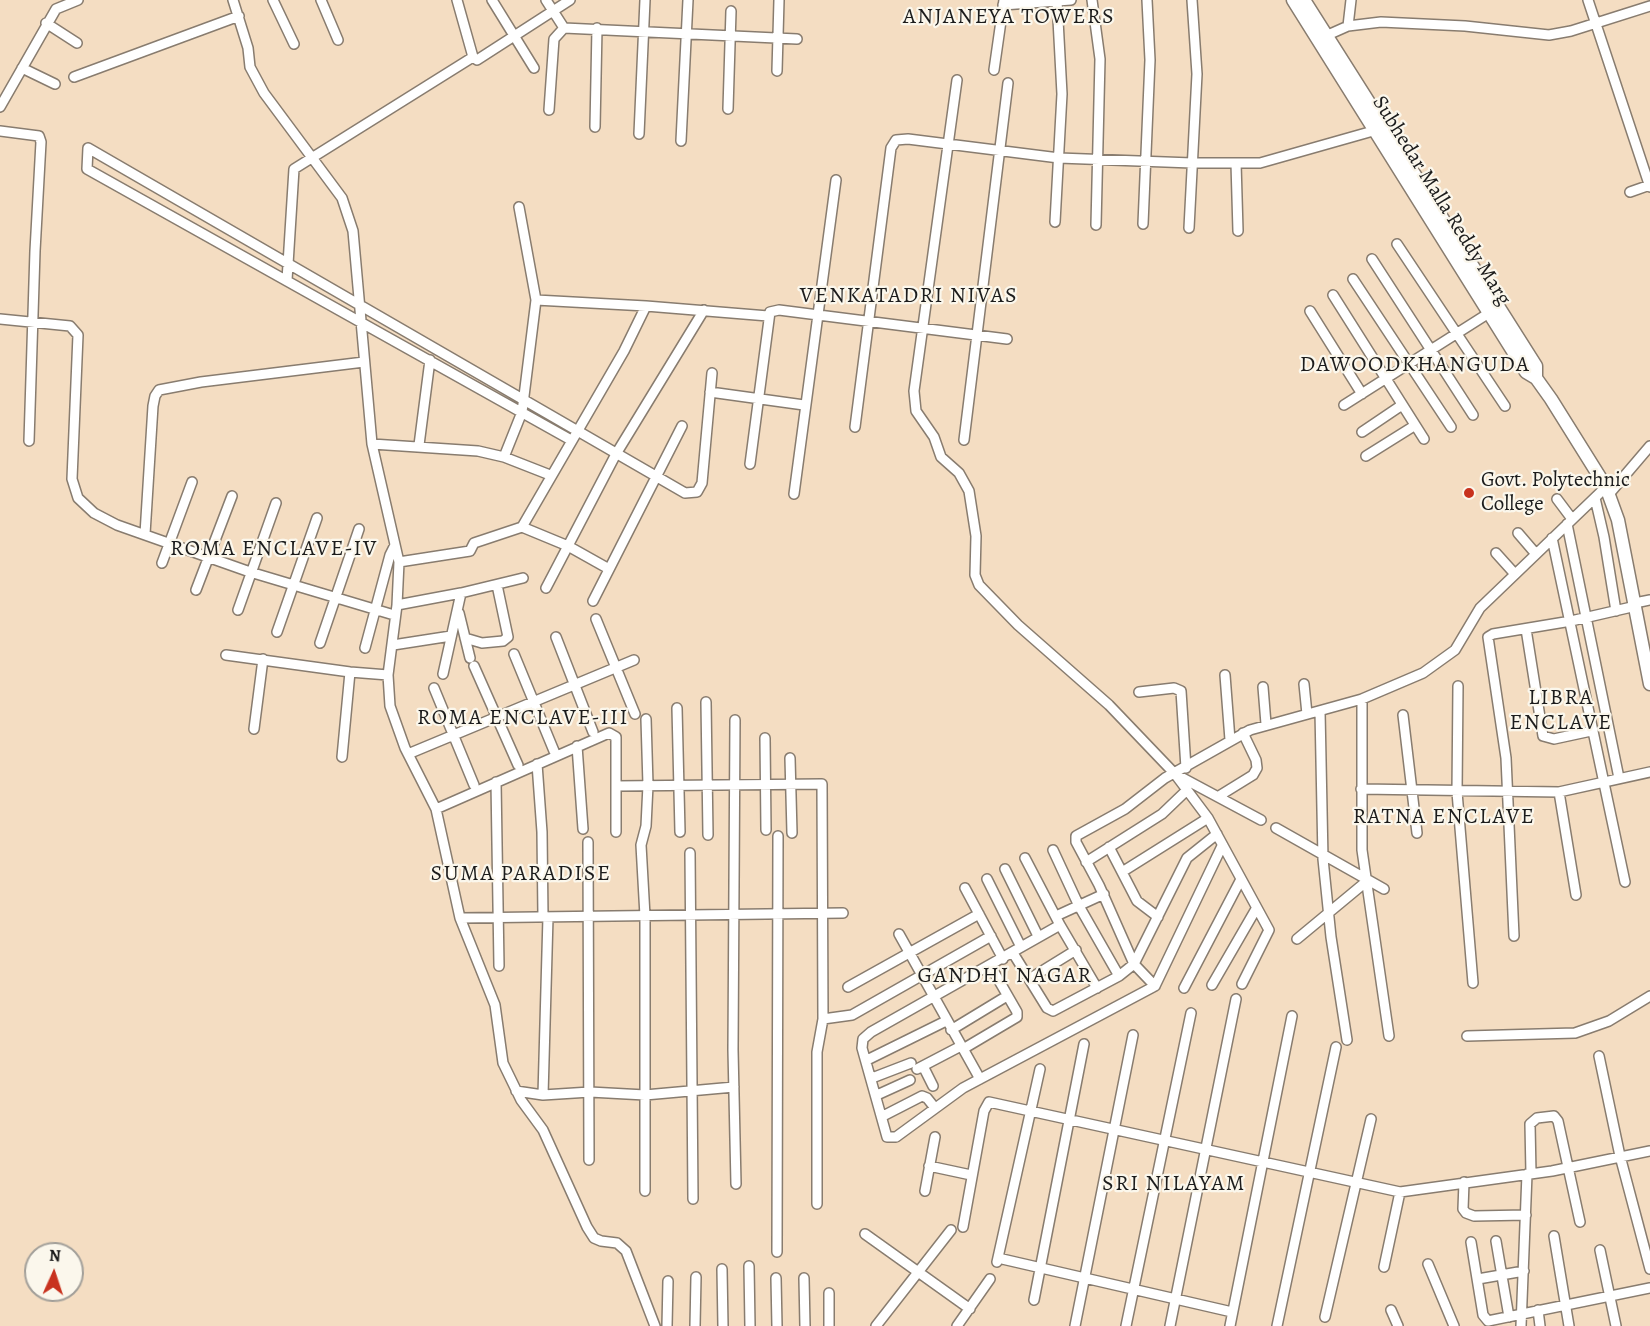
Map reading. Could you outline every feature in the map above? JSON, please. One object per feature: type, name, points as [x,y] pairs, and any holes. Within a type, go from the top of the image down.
[{"type":"main road","points":[[1293,0],[1322,38]]},
{"type":"main road","points":[[1304,0],[1322,38]]},
{"type":"main road","name":"Subhedar Malla Reddy Marg","points":[[1322,38],[1374,131],[1526,372],[1536,378],[1607,491],[1618,520],[1650,684]]},
{"type":"main road","name":"Subhedar Malla Reddy Marg","points":[[1322,38],[1536,366],[1536,378]]},
{"type":"street","points":[[0,107],[56,9],[78,0]]},
{"type":"street","points":[[233,0],[239,16],[250,67],[264,93],[342,198],[353,231],[372,444],[399,562],[397,604],[388,675],[390,706],[408,754],[436,809],[460,918],[495,1005],[501,1055],[516,1091],[543,1130],[562,1175],[594,1238],[601,1242],[617,1243],[626,1251],[655,1326]]},
{"type":"street","points":[[273,0],[294,44]]},
{"type":"street","points":[[321,0],[338,40]]},
{"type":"street","points":[[457,0],[473,57],[477,60],[570,0]]},
{"type":"street","points":[[492,0],[534,68]]},
{"type":"street","points":[[546,0],[564,28]]},
{"type":"street","points":[[639,134],[645,0]]},
{"type":"street","points":[[681,141],[688,0]]},
{"type":"street","points":[[777,71],[779,0]]},
{"type":"street","points":[[994,70],[1003,2],[1071,0]]},
{"type":"street","points":[[1092,0],[1100,59],[1100,160],[1096,225]]},
{"type":"street","points":[[1143,224],[1150,60],[1147,0]]},
{"type":"street","points":[[1189,228],[1197,74],[1192,0]]},
{"type":"street","points":[[1348,26],[1351,0]]},
{"type":"street","points":[[1588,0],[1650,186],[1630,192]]},
{"type":"street","points":[[1054,222],[1062,94],[1057,1]]},
{"type":"street","points":[[1322,38],[1348,26],[1382,22],[1465,26],[1549,35],[1648,6],[1650,17]]},
{"type":"street","points":[[728,109],[731,11]]},
{"type":"street","points":[[74,77],[239,16]]},
{"type":"street","points":[[46,23],[77,43]]},
{"type":"street","points":[[549,110],[554,39],[564,28],[797,39]]},
{"type":"street","points":[[595,127],[597,28]]},
{"type":"street","points":[[287,280],[294,169],[473,57]]},
{"type":"street","points":[[22,68],[55,84]]},
{"type":"street","points":[[957,80],[914,402],[916,411],[934,437],[941,457],[958,473],[969,491],[976,536],[975,575],[979,585],[1018,625],[1109,705],[1175,774],[1208,818],[1269,934],[1242,984]]},
{"type":"street","points":[[964,440],[1008,82]]},
{"type":"street","points":[[0,131],[21,136],[39,136],[41,142],[29,441]]},
{"type":"street","points":[[855,427],[893,144],[904,139],[1059,158],[1192,164],[1260,163],[1374,131]]},
{"type":"street","points":[[571,440],[87,169],[88,148],[685,493],[692,494],[700,487],[712,373]]},
{"type":"street","points":[[1236,163],[1238,231]]},
{"type":"street","points":[[794,494],[816,315],[836,180]]},
{"type":"street","points":[[504,457],[522,412],[536,300],[519,207]]},
{"type":"street","points":[[1397,244],[1505,406]]},
{"type":"street","points":[[1372,260],[1473,415]]},
{"type":"street","points":[[1353,279],[1451,427]]},
{"type":"street","points":[[1333,295],[1424,439]]},
{"type":"street","points":[[536,300],[768,316]]},
{"type":"street","points":[[522,527],[550,475],[624,351],[646,306]]},
{"type":"street","points":[[546,588],[616,453],[704,310]]},
{"type":"street","points":[[750,464],[770,312],[779,310],[868,320],[1007,339]]},
{"type":"street","points":[[1310,311],[1362,394]]},
{"type":"street","points":[[1344,405],[1489,313]]},
{"type":"street","points":[[0,319],[70,326],[78,335],[72,454],[73,489],[94,513],[144,534],[250,572],[394,615]]},
{"type":"street","points":[[419,445],[430,360]]},
{"type":"street","points":[[144,534],[153,405],[154,396],[159,390],[201,382],[364,362]]},
{"type":"street","points":[[710,392],[804,405]]},
{"type":"street","points":[[1362,432],[1402,405]]},
{"type":"street","points":[[593,602],[682,426]]},
{"type":"street","points":[[1366,456],[1414,426]]},
{"type":"street","points":[[372,444],[419,445],[478,451],[504,457],[550,475]]},
{"type":"street","points":[[1155,986],[1134,964],[1104,894],[1076,842],[1076,836],[1125,809],[1175,774],[1242,733],[1266,724],[1362,699],[1423,673],[1455,650],[1480,608],[1514,573],[1595,498],[1607,491],[1650,446]]},
{"type":"street","points":[[162,563],[192,482]]},
{"type":"street","points":[[196,590],[231,496]]},
{"type":"street","points":[[1595,498],[1616,611]]},
{"type":"street","points":[[1557,499],[1570,522],[1619,778]]},
{"type":"street","points":[[238,610],[276,502]]},
{"type":"street","points":[[277,632],[317,518]]},
{"type":"street","points":[[399,562],[470,551],[474,543],[522,527],[568,546],[609,569]]},
{"type":"street","points":[[320,643],[359,528]]},
{"type":"street","points":[[1518,533],[1536,554]]},
{"type":"street","points":[[1552,538],[1571,621],[1591,731],[1625,882]]},
{"type":"street","points":[[365,648],[395,545]]},
{"type":"street","points":[[1496,553],[1514,573]]},
{"type":"street","points":[[397,604],[461,593],[524,578]]},
{"type":"street","points":[[465,638],[483,643],[503,641],[508,637],[497,585]]},
{"type":"street","points":[[443,674],[461,593]]},
{"type":"street","points":[[1514,936],[1504,728],[1488,641],[1493,634],[1587,618],[1650,600]]},
{"type":"street","points":[[458,610],[472,662],[518,765]]},
{"type":"street","points":[[596,619],[634,714]]},
{"type":"street","points":[[1526,629],[1543,736],[1554,739],[1591,731]]},
{"type":"street","points":[[393,645],[451,636]]},
{"type":"street","points":[[556,637],[593,732]]},
{"type":"street","points":[[514,654],[554,751]]},
{"type":"street","points":[[226,655],[388,675]]},
{"type":"street","points":[[254,729],[263,659]]},
{"type":"street","points":[[408,754],[634,660]]},
{"type":"street","points":[[342,757],[350,672]]},
{"type":"street","points":[[1225,675],[1230,740]]},
{"type":"street","points":[[1305,684],[1307,714]]},
{"type":"street","points":[[1458,686],[1457,792],[1473,983]]},
{"type":"street","points":[[1263,687],[1266,724]]},
{"type":"street","points":[[434,688],[474,785]]},
{"type":"street","points":[[1139,692],[1174,688],[1181,691],[1186,768]]},
{"type":"street","points":[[1362,699],[1362,850],[1389,1036]]},
{"type":"street","points":[[706,702],[708,835]]},
{"type":"street","points":[[677,708],[680,832]]},
{"type":"street","points":[[1320,711],[1323,856],[1328,910],[1347,1040]]},
{"type":"street","points":[[1403,715],[1417,833]]},
{"type":"street","points":[[645,1191],[645,916],[641,845],[646,824],[648,785],[646,719]]},
{"type":"street","points":[[735,720],[736,1184]]},
{"type":"street","points":[[1219,796],[1253,775],[1257,768],[1256,760],[1242,733]]},
{"type":"street","points":[[436,809],[602,734],[614,735],[616,832]]},
{"type":"street","points":[[765,738],[765,830]]},
{"type":"street","points":[[577,746],[583,829]]},
{"type":"street","points":[[790,758],[792,833]]},
{"type":"street","points":[[537,764],[546,917],[543,1095]]},
{"type":"street","points":[[1361,789],[1506,793],[1559,792],[1650,771]]},
{"type":"street","points":[[1175,774],[1261,820]]},
{"type":"street","points":[[496,782],[500,966]]},
{"type":"street","points":[[616,786],[822,784],[823,1019],[817,1052],[817,1204]]},
{"type":"street","points":[[1086,862],[1162,814],[1187,790]]},
{"type":"street","points":[[1559,792],[1576,895]]},
{"type":"street","points":[[1122,872],[1208,818]]},
{"type":"street","points":[[1276,828],[1384,889]]},
{"type":"street","points":[[1013,953],[1047,1008],[1053,1011],[1119,976],[1134,964],[1187,858],[1217,834]]},
{"type":"street","points":[[777,1252],[778,836]]},
{"type":"street","points":[[588,842],[589,1160]]},
{"type":"street","points":[[1104,894],[1079,906],[1013,953],[871,1032],[863,1039],[861,1043],[887,1137],[892,1138],[980,1079],[1155,986],[1222,846]]},
{"type":"street","points":[[1109,848],[1137,901],[1158,917]]},
{"type":"street","points":[[1053,850],[1079,906],[1119,976]]},
{"type":"street","points":[[690,853],[693,1199]]},
{"type":"street","points":[[1025,858],[1097,988]]},
{"type":"street","points":[[1005,869],[1038,936]]},
{"type":"street","points":[[987,879],[1022,947]]},
{"type":"street","points":[[1184,988],[1240,881]]},
{"type":"street","points":[[1297,939],[1328,910],[1367,881]]},
{"type":"street","points":[[965,888],[1003,958]]},
{"type":"street","points":[[1212,986],[1257,909]]},
{"type":"street","points":[[460,918],[736,913],[843,914]]},
{"type":"street","points":[[848,987],[979,914]]},
{"type":"street","points":[[899,934],[980,1079]]},
{"type":"street","points":[[823,1019],[852,1015],[991,936]]},
{"type":"street","points":[[1029,979],[1076,950]]},
{"type":"street","points":[[872,1078],[917,1066],[962,1048],[1017,1017],[1017,1012],[990,965]]},
{"type":"street","points":[[867,1060],[948,1025],[1007,996]]},
{"type":"street","points":[[1467,1036],[1508,1037],[1575,1033],[1609,1022],[1650,996]]},
{"type":"street","points":[[1170,1326],[1208,1148],[1236,999]]},
{"type":"street","points":[[1126,1326],[1191,1013]]},
{"type":"street","points":[[1230,1326],[1292,1016]]},
{"type":"street","points":[[1075,1326],[1133,1035]]},
{"type":"street","points":[[1034,1300],[1084,1044]]},
{"type":"street","points":[[1277,1326],[1336,1047]]},
{"type":"street","points":[[1599,1056],[1620,1156],[1650,1269]]},
{"type":"street","points":[[917,1066],[933,1086]]},
{"type":"street","points":[[1040,1069],[997,1260],[1041,1267],[1232,1312]]},
{"type":"street","points":[[877,1095],[910,1080]]},
{"type":"street","points":[[516,1091],[543,1095],[590,1092],[645,1095],[734,1087]]},
{"type":"street","points":[[883,1116],[922,1096],[927,1098],[935,1108]]},
{"type":"street","points":[[963,1227],[971,1175],[987,1103],[1031,1110],[1208,1148],[1309,1174],[1400,1192],[1529,1174],[1650,1151]]},
{"type":"street","points":[[1521,1326],[1529,1174],[1529,1127],[1537,1118],[1554,1116],[1558,1121],[1580,1222]]},
{"type":"street","points":[[1325,1317],[1371,1119]]},
{"type":"street","points":[[925,1191],[935,1137]]},
{"type":"street","points":[[929,1166],[971,1175]]},
{"type":"street","points":[[1464,1182],[1462,1209],[1466,1213],[1474,1216],[1526,1215]]},
{"type":"street","points":[[1384,1267],[1400,1192]]},
{"type":"street","points":[[876,1326],[951,1230]]},
{"type":"street","points":[[865,1234],[970,1310]]},
{"type":"street","points":[[1554,1236],[1569,1326]]},
{"type":"street","points":[[1496,1241],[1509,1317]]},
{"type":"street","points":[[1471,1242],[1485,1319],[1498,1323],[1509,1317],[1538,1310],[1650,1288]]},
{"type":"street","points":[[1600,1250],[1616,1326]]},
{"type":"street","points":[[1428,1264],[1454,1326]]},
{"type":"street","points":[[749,1266],[750,1326]]},
{"type":"street","points":[[722,1269],[723,1326]]},
{"type":"street","points":[[1478,1279],[1524,1271]]},
{"type":"street","points":[[695,1326],[696,1277]]},
{"type":"street","points":[[776,1278],[777,1326]]},
{"type":"street","points":[[804,1278],[805,1326]]},
{"type":"street","points":[[957,1326],[990,1279]]},
{"type":"street","points":[[668,1281],[668,1326]]},
{"type":"street","points":[[829,1293],[829,1326]]},
{"type":"street","points":[[1391,1310],[1398,1326]]},
{"type":"street","points":[[1538,1310],[1540,1326]]},
{"type":"place","name":"Govt. Polytechnic College","points":[[1469,493]]},
{"type":"district","name":"ANJANEYA TOWERS","points":[[1009,18]]},
{"type":"district","name":"VENKATADRI NIVAS","points":[[909,297]]},
{"type":"district","name":"DAWOODKHANGUDA","points":[[1415,366]]},
{"type":"district","name":"ROMA ENCLAVE-IV","points":[[274,550]]},
{"type":"district","name":"LIBRA ENCLAVE","points":[[1561,712]]},
{"type":"district","name":"ROMA ENCLAVE-III","points":[[523,719]]},
{"type":"district","name":"RATNA ENCLAVE","points":[[1444,818]]},
{"type":"district","name":"SUMA PARADISE","points":[[521,875]]},
{"type":"district","name":"GANDHI NAGAR","points":[[1005,977]]},
{"type":"district","name":"SRI NILAYAM","points":[[1174,1185]]}]
